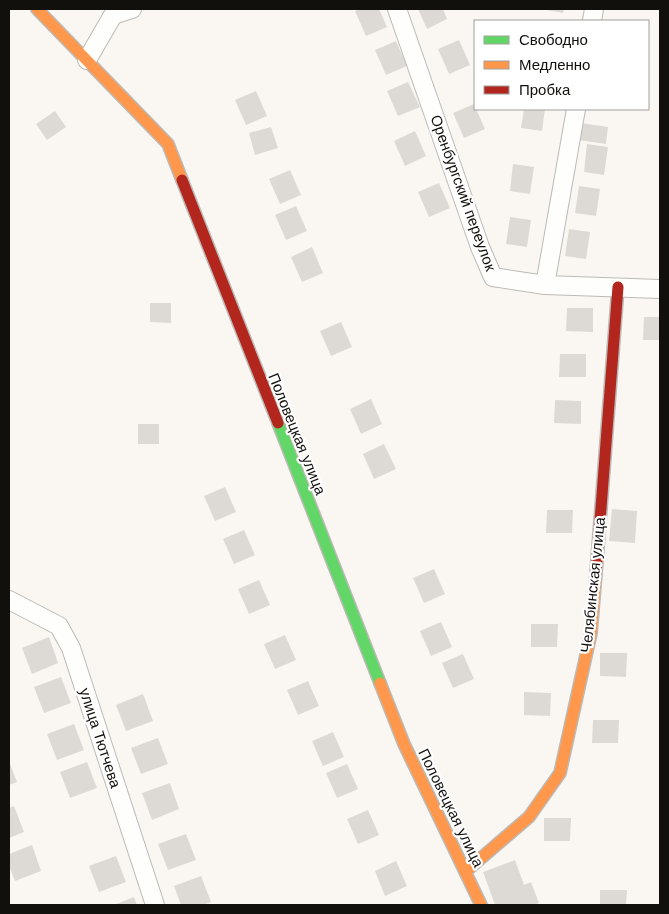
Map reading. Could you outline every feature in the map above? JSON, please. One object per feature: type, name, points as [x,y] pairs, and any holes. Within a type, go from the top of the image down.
[{"type":"street","name":"Половецкая улица","points":[[37,9],[168,144],[404,744],[481,905]]},
{"type":"street","points":[[87,60],[113,15],[132,9]]},
{"type":"street","name":"Оренбургский переулок","points":[[397,9],[480,247],[493,277],[545,284],[660,289]]},
{"type":"street","points":[[545,284],[576,110]]},
{"type":"street","name":"Челябинская улица","points":[[465,872],[530,817],[560,773],[591,633],[618,287]]},
{"type":"street","name":"улица Тютчева","points":[[9,600],[60,626],[71,648],[155,905]]},
{"type":"building","points":[[360,9],[379,9],[387,27],[366,36],[355,11]]},
{"type":"building","points":[[418,9],[443,9],[447,19],[427,29]]},
{"type":"building","points":[[541,9],[564,9],[563,13]]},
{"type":"building","points":[[459,40],[470,65],[449,74],[438,49]]},
{"type":"building","points":[[396,41],[407,66],[386,75],[375,50]]},
{"type":"building","points":[[408,82],[420,107],[398,116],[387,91]]},
{"type":"building","points":[[256,91],[267,116],[246,125],[235,100]]},
{"type":"building","points":[[474,104],[474,110],[477,110],[485,129],[464,138],[453,113]]},
{"type":"building","points":[[524,110],[545,110],[542,131],[521,128]]},
{"type":"building","points":[[55,111],[66,127],[47,140],[36,124]]},
{"type":"building","points":[[581,123],[608,127],[606,144],[579,140]]},
{"type":"building","points":[[271,127],[278,148],[255,155],[249,133]]},
{"type":"building","points":[[415,131],[426,156],[405,166],[394,141]]},
{"type":"building","points":[[587,144],[608,147],[604,175],[584,172]]},
{"type":"building","points":[[513,164],[534,167],[530,194],[510,191]]},
{"type":"building","points":[[290,170],[301,195],[280,204],[269,179]]},
{"type":"building","points":[[439,183],[450,208],[429,217],[418,192]]},
{"type":"building","points":[[579,186],[600,189],[596,216],[575,213]]},
{"type":"building","points":[[296,206],[307,231],[286,240],[275,215]]},
{"type":"building","points":[[510,217],[531,220],[527,247],[506,244]]},
{"type":"building","points":[[569,229],[590,232],[586,259],[565,256]]},
{"type":"building","points":[[312,247],[323,273],[302,282],[291,257]]},
{"type":"building","points":[[150,303],[171,303],[171,323],[150,322]]},
{"type":"building","points":[[567,308],[593,308],[593,332],[566,331]]},
{"type":"building","points":[[644,317],[660,317],[660,340],[643,340]]},
{"type":"building","points":[[341,322],[352,347],[331,356],[320,331]]},
{"type":"building","points":[[560,354],[586,354],[586,377],[559,377]]},
{"type":"building","points":[[371,399],[382,424],[361,434],[350,409]]},
{"type":"building","points":[[555,400],[581,401],[581,424],[554,423]]},
{"type":"building","points":[[138,424],[159,424],[159,444],[138,444]]},
{"type":"building","points":[[384,444],[396,469],[374,479],[363,454]]},
{"type":"building","points":[[225,487],[236,512],[215,521],[204,496]]},
{"type":"building","points":[[612,509],[637,511],[635,543],[609,541]]},
{"type":"building","points":[[547,510],[573,510],[572,533],[546,533]]},
{"type":"building","points":[[244,530],[255,555],[234,564],[223,539]]},
{"type":"building","points":[[434,569],[445,594],[424,603],[413,578]]},
{"type":"building","points":[[259,580],[270,605],[249,614],[238,589]]},
{"type":"building","points":[[441,622],[452,647],[431,656],[420,631]]},
{"type":"building","points":[[531,624],[558,624],[557,647],[531,647]]},
{"type":"building","points":[[285,635],[296,660],[275,669],[264,644]]},
{"type":"building","points":[[49,637],[58,663],[32,674],[22,648]]},
{"type":"building","points":[[600,653],[627,653],[626,677],[600,676]]},
{"type":"building","points":[[463,654],[474,679],[453,688],[442,663]]},
{"type":"building","points":[[61,677],[71,703],[44,713],[34,687]]},
{"type":"building","points":[[308,681],[319,706],[298,715],[287,690]]},
{"type":"building","points":[[524,692],[551,693],[550,716],[524,715]]},
{"type":"building","points":[[143,694],[153,721],[126,731],[116,705]]},
{"type":"building","points":[[593,720],[619,720],[618,743],[592,743]]},
{"type":"building","points":[[74,724],[84,750],[57,760],[47,734]]},
{"type":"building","points":[[333,732],[344,757],[323,766],[312,741]]},
{"type":"building","points":[[158,738],[168,764],[141,774],[131,748]]},
{"type":"building","points":[[9,761],[17,782],[9,785]]},
{"type":"building","points":[[87,762],[97,788],[70,798],[60,772]]},
{"type":"building","points":[[347,764],[358,789],[337,798],[326,773]]},
{"type":"building","points":[[170,783],[179,809],[152,820],[142,793]]},
{"type":"building","points":[[14,806],[24,832],[9,838],[9,808]]},
{"type":"building","points":[[368,810],[379,835],[358,844],[347,819]]},
{"type":"building","points":[[544,818],[571,818],[570,841],[544,841]]},
{"type":"building","points":[[186,834],[196,860],[168,870],[158,844]]},
{"type":"building","points":[[32,845],[41,871],[15,881],[9,866],[9,854]]},
{"type":"building","points":[[116,856],[126,882],[99,892],[89,866]]},
{"type":"building","points":[[515,860],[524,885],[531,882],[539,903],[534,905],[495,905],[483,872]]},
{"type":"building","points":[[396,861],[407,886],[385,896],[375,871]]},
{"type":"building","points":[[201,876],[211,902],[203,905],[181,905],[174,886]]},
{"type":"building","points":[[600,890],[627,890],[626,905],[600,905]]},
{"type":"building","points":[[134,897],[137,905],[114,905]]},
{"type":"traffic: fast","points":[[278,423],[380,683]]},
{"type":"traffic: slow","points":[[37,9],[168,144],[182,180]]},
{"type":"traffic: slow","points":[[465,872],[529,817],[560,773],[591,633],[596,573]]},
{"type":"traffic: slow","points":[[380,683],[404,744],[481,905]]},
{"type":"traffic: jam","points":[[182,180],[278,423]]},
{"type":"traffic: jam","points":[[596,573],[618,287]]}]
